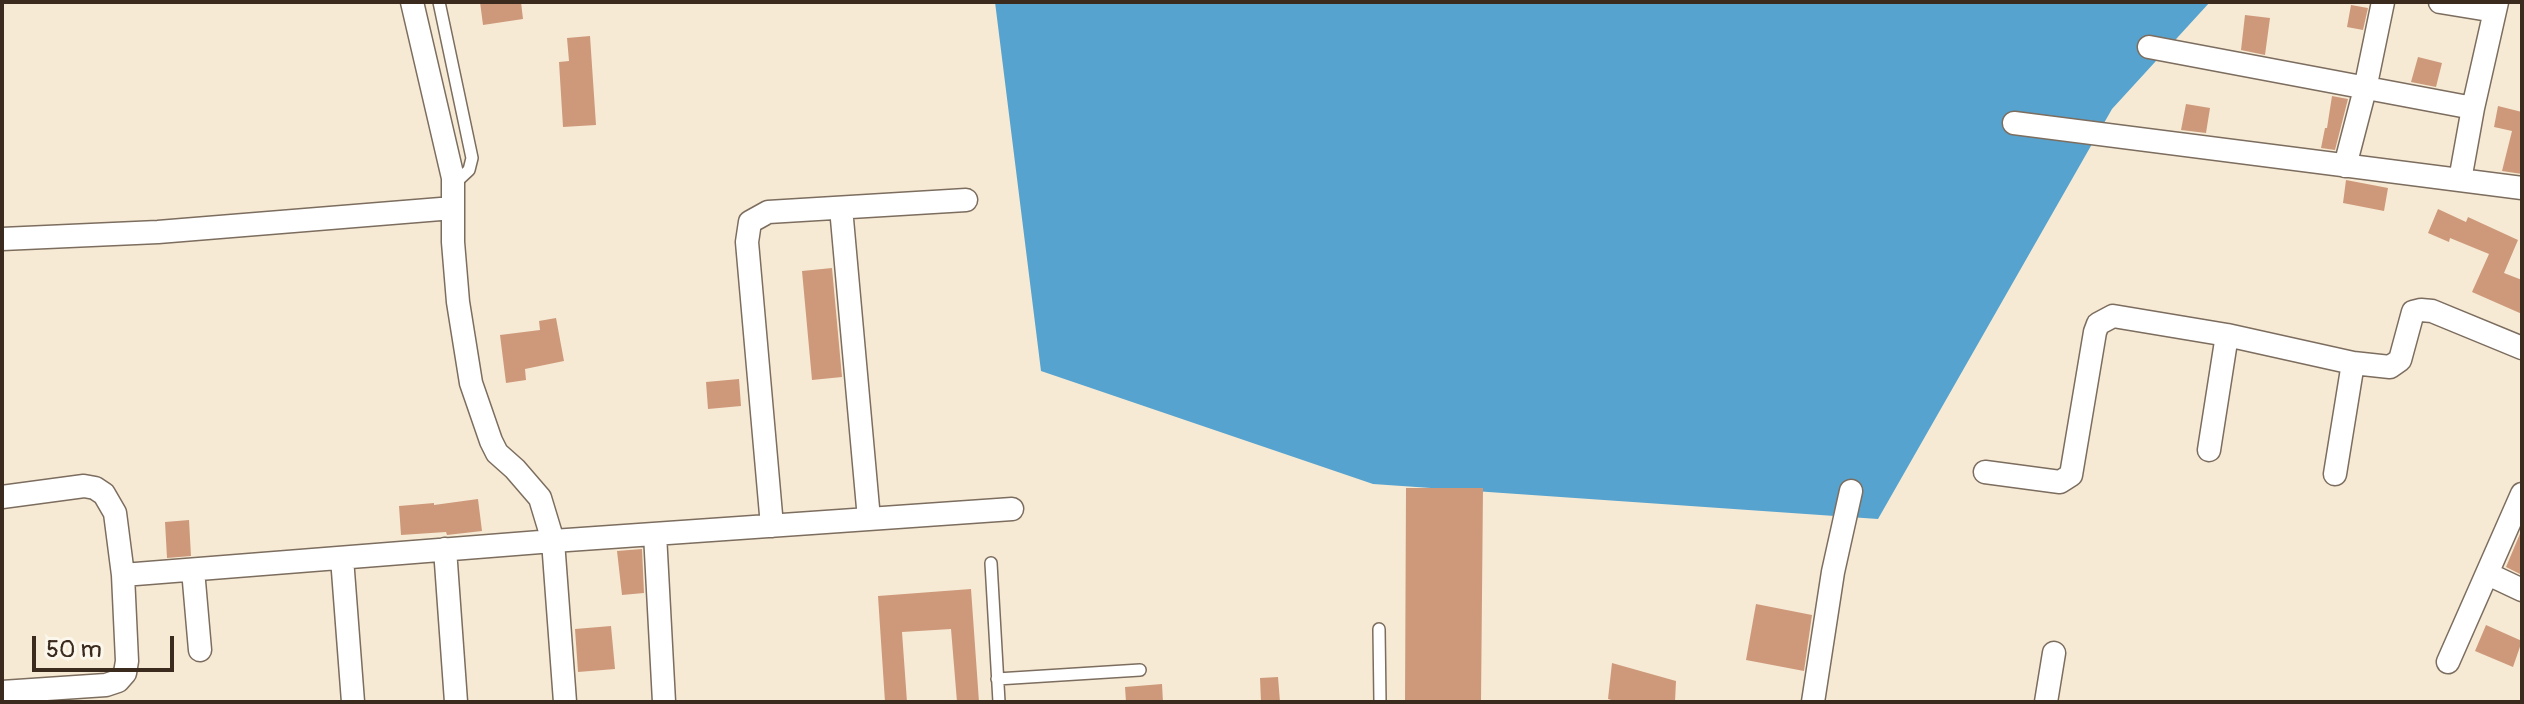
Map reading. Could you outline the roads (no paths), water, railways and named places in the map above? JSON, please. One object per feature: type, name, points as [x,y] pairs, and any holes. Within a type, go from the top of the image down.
[{"type":"street","points":[[412,2],[454,184],[453,242],[458,302],[471,383],[480,417],[497,453],[540,498],[553,541],[565,702]]},
{"type":"street","points":[[2345,166],[2383,2]]},
{"type":"street","points":[[2440,2],[2496,7],[2460,180]]},
{"type":"street","points":[[2149,47],[2473,108]]},
{"type":"street","points":[[2014,123],[2522,188]]},
{"type":"street","points":[[772,526],[747,242],[750,222],[768,212],[966,200]]},
{"type":"street","points":[[2,239],[187,230],[453,208]]},
{"type":"street","points":[[841,208],[869,519]]},
{"type":"street","points":[[1985,472],[2060,482],[2071,475],[2095,332],[2104,319],[2122,316],[2353,363],[2390,367],[2400,360],[2413,312],[2421,310],[2432,311],[2522,348]]},
{"type":"street","points":[[2209,450],[2227,335]]},
{"type":"street","points":[[2335,474],[2353,363]]},
{"type":"street","points":[[2,497],[84,486],[104,494],[115,513],[123,575],[127,661],[125,673],[118,681],[106,685],[2,692]]},
{"type":"street","points":[[1813,702],[1833,572],[1851,491]]},
{"type":"street","points":[[2448,662],[2522,494]]},
{"type":"street","points":[[123,575],[1012,509]]},
{"type":"street","points":[[655,534],[664,702]]},
{"type":"street","points":[[445,549],[456,702]]},
{"type":"street","points":[[342,558],[353,702]]},
{"type":"street","points":[[193,570],[200,650]]},
{"type":"street","points":[[2488,574],[2522,590]]},
{"type":"street","points":[[2046,702],[2054,653]]},
{"type":"lane","points":[[439,2],[472,158],[469,170],[454,184]]},
{"type":"lane","points":[[991,563],[999,702]]},
{"type":"lane","points":[[1379,629],[1380,702]]},
{"type":"lane","points":[[997,679],[1140,670]]},
{"type":"water","points":[[995,2],[2210,2],[2112,109],[1878,519],[1373,484],[1041,371]]}]
